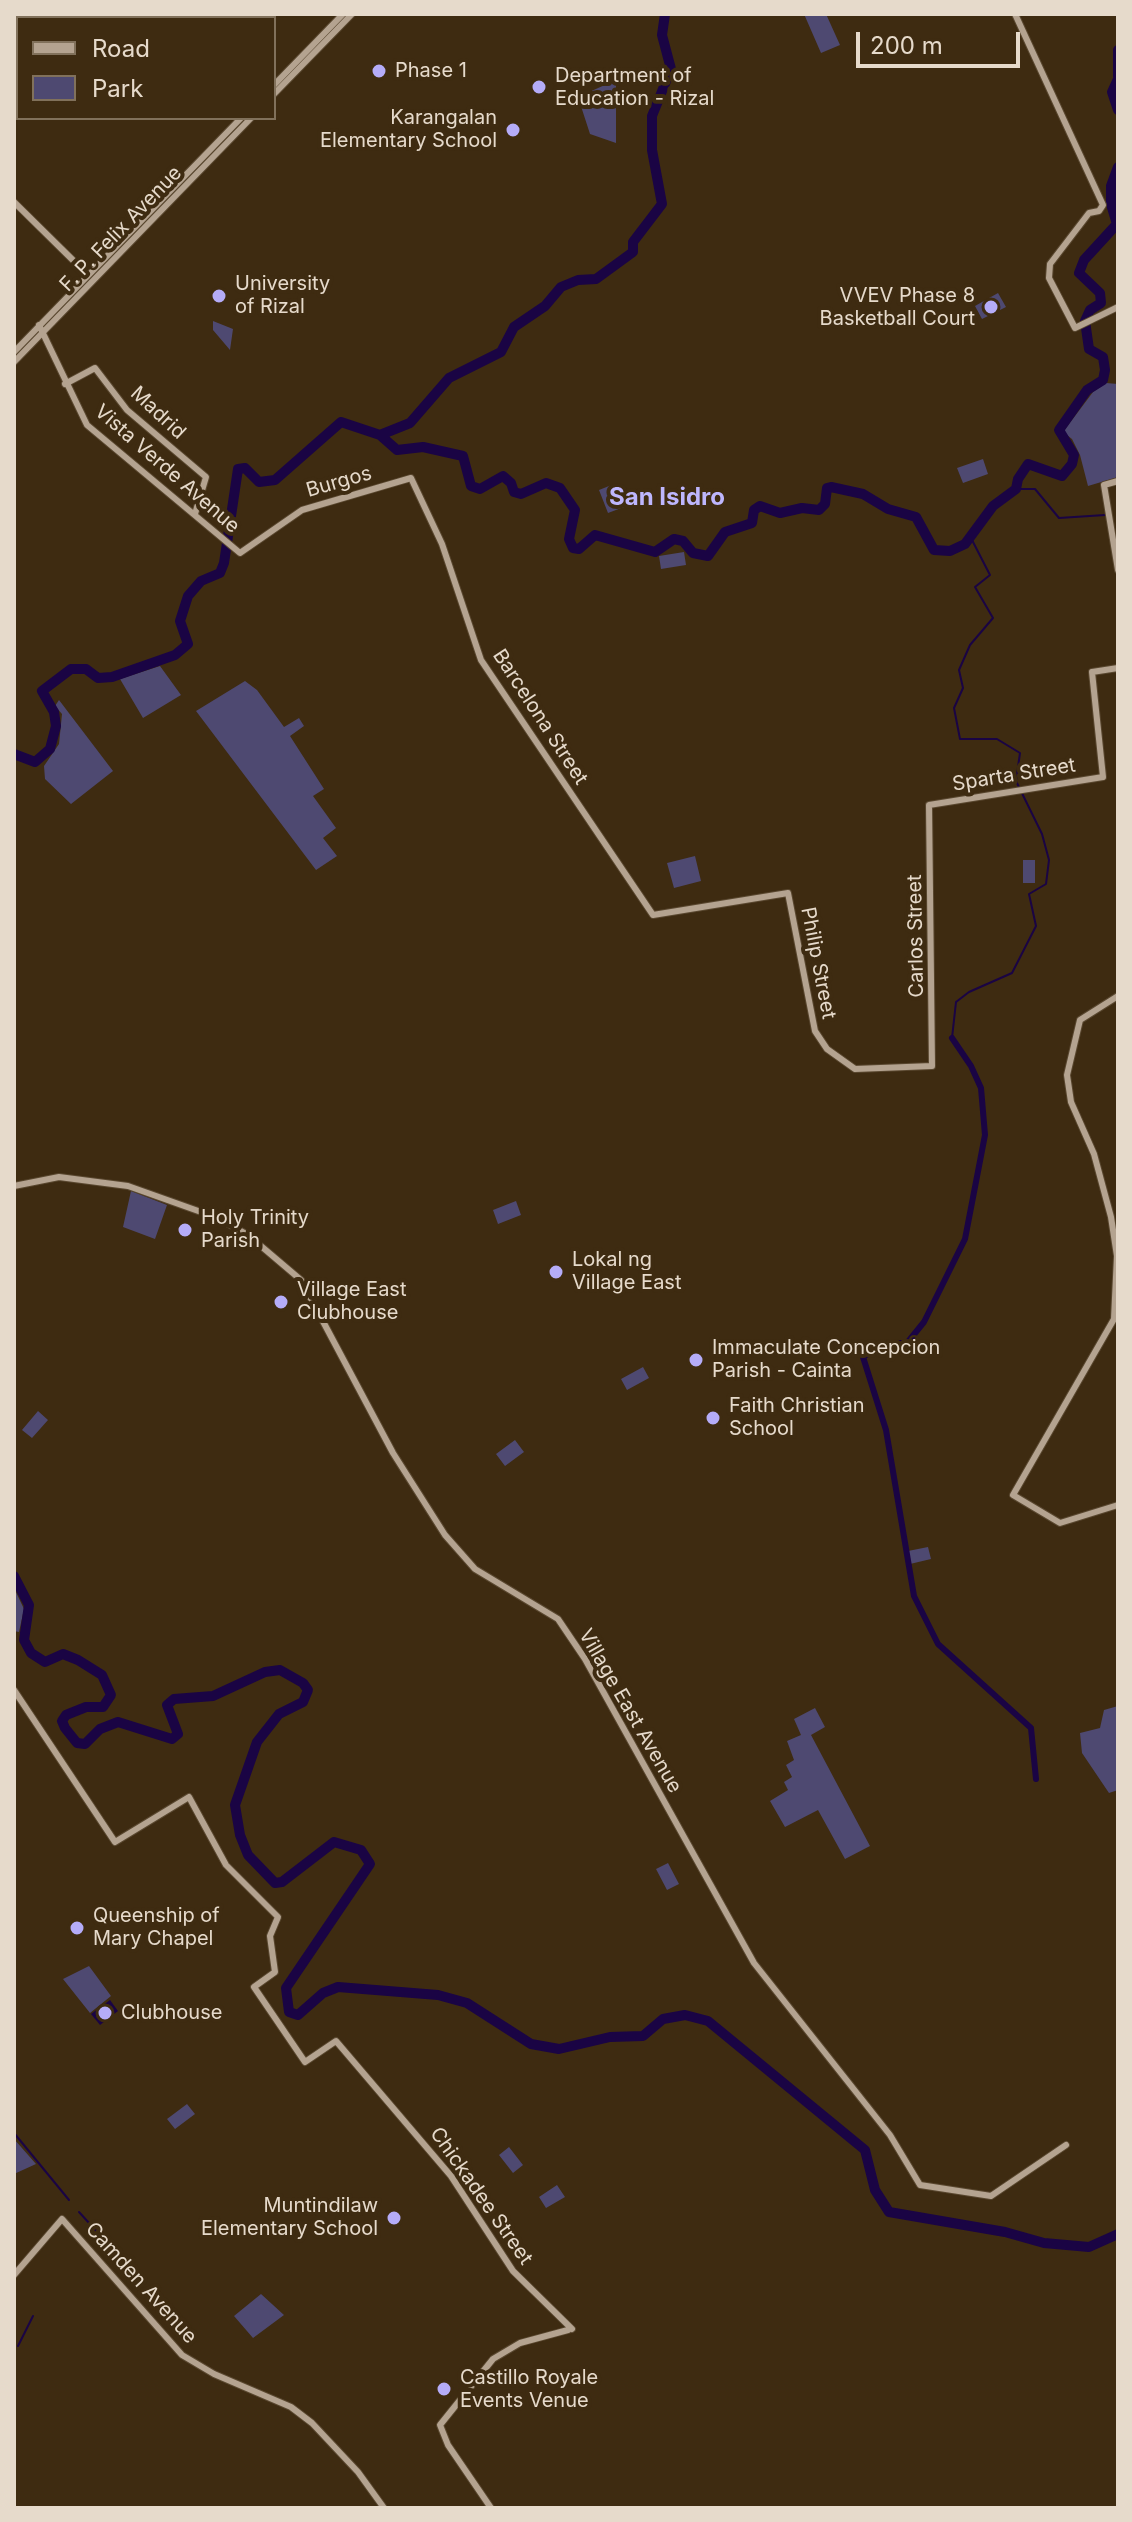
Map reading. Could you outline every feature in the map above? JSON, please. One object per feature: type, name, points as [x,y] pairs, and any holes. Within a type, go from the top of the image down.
[{"type":"street","points":[[276,83],[343,14]]},
{"type":"street","points":[[276,92],[352,14]]},
{"type":"street","points":[[1015,14],[1103,205],[1099,211],[1089,213],[1049,271],[1049,278],[1078,327],[1118,307]]},
{"type":"street","name":"F. P. Felix Avenue","points":[[14,362],[88,275],[239,120]]},
{"type":"street","name":"F. P. Felix Avenue","points":[[14,352],[249,120]]},
{"type":"street","points":[[14,202],[88,275]]},
{"type":"street","name":"Vista Verde Avenue","points":[[40,329],[87,425],[240,553]]},
{"type":"street","name":"Madrid","points":[[65,384],[95,368],[127,410],[206,477],[195,514]]},
{"type":"street","name":"Burgos","points":[[240,553],[302,510],[411,478]]},
{"type":"street","name":"Barcelona Street","points":[[411,478],[442,544],[481,660],[653,915],[788,893]]},
{"type":"street","points":[[1118,481],[1104,485],[1118,570]]},
{"type":"street","name":"Sparta Street","points":[[929,805],[1103,777],[1092,672],[1118,668]]},
{"type":"street","name":"Carlos Street","points":[[855,1069],[932,1066],[929,805]]},
{"type":"street","name":"Philip Street","points":[[788,893],[815,1031],[827,1049],[855,1069]]},
{"type":"street","points":[[1118,996],[1080,1020],[1067,1075],[1071,1102],[1094,1154],[1111,1217],[1117,1256],[1114,1319],[1013,1495],[1060,1523],[1118,1505]]},
{"type":"street","name":"Village East Avenue","points":[[14,1186],[59,1177],[128,1186],[218,1218],[248,1235],[301,1280],[393,1453],[445,1535],[475,1569],[558,1619],[591,1669],[754,1963],[890,2135],[920,2185],[991,2196],[1066,2145]]},
{"type":"street","name":"Chickadee Street","points":[[14,1690],[115,1842],[189,1797],[226,1865],[278,1917],[270,1936],[275,1972],[254,1987],[305,2062],[336,2041],[451,2176],[513,2271],[570,2329],[520,2343],[493,2359],[440,2425],[448,2445],[491,2508]]},
{"type":"street","name":"Camden Avenue","points":[[14,2275],[62,2219],[182,2355],[214,2374],[291,2407],[312,2423],[358,2472],[384,2508]]},
{"type":"green space","points":[[804,14],[826,14],[840,45],[821,53]]},
{"type":"green space","points":[[616,80],[616,143],[590,134],[578,97]]},
{"type":"green space","name":"VVEV Phase 8 Basketball Court","points":[[998,293],[1006,307],[982,319],[975,306]]},
{"type":"green space","points":[[213,321],[233,329],[230,350],[213,330]]},
{"type":"green space","points":[[1106,383],[1118,384],[1118,477],[1088,486],[1080,455],[1072,439],[1063,432],[1093,392]]},
{"type":"green space","points":[[983,459],[988,474],[963,483],[957,468]]},
{"type":"green space","points":[[614,484],[624,507],[608,513],[599,490]]},
{"type":"green space","points":[[684,552],[686,565],[661,569],[659,556]]},
{"type":"green space","points":[[160,666],[181,695],[143,718],[120,679]]},
{"type":"green space","points":[[245,681],[257,690],[284,727],[299,718],[304,726],[290,736],[324,789],[313,796],[336,828],[323,838],[337,856],[316,870],[196,711]]},
{"type":"green space","points":[[59,700],[113,771],[71,804],[45,779],[44,766],[59,744],[62,714],[55,706]]},
{"type":"green space","points":[[695,856],[701,881],[674,888],[667,863]]},
{"type":"green space","points":[[1023,860],[1035,860],[1035,883],[1023,883]]},
{"type":"green space","points":[[131,1191],[167,1205],[155,1239],[123,1227]]},
{"type":"green space","points":[[516,1201],[521,1215],[498,1224],[493,1210]]},
{"type":"green space","points":[[643,1367],[649,1378],[627,1390],[621,1379]]},
{"type":"green space","points":[[38,1411],[48,1420],[32,1438],[22,1430]]},
{"type":"green space","points":[[515,1440],[524,1452],[505,1466],[496,1454]]},
{"type":"green space","points":[[928,1547],[931,1559],[910,1564],[908,1551]]},
{"type":"green space","points":[[14,1588],[24,1609],[19,1632],[14,1631]]},
{"type":"green space","points":[[1118,1706],[1118,1790],[1109,1793],[1082,1753],[1080,1733],[1100,1728],[1104,1710]]},
{"type":"green space","points":[[815,1708],[825,1727],[811,1735],[870,1846],[845,1859],[818,1810],[785,1827],[770,1801],[788,1790],[784,1782],[792,1777],[786,1765],[794,1760],[787,1741],[801,1735],[794,1719]]},
{"type":"green space","points":[[668,1863],[679,1884],[667,1890],[656,1869]]},
{"type":"green space","points":[[89,1966],[111,1996],[90,2013],[63,1979]]},
{"type":"green space","points":[[187,2104],[195,2114],[175,2129],[167,2119]]},
{"type":"green space","points":[[14,2139],[36,2164],[14,2174]]},
{"type":"green space","points":[[509,2147],[523,2165],[513,2173],[499,2155]]},
{"type":"green space","points":[[557,2185],[565,2197],[546,2208],[539,2197]]},
{"type":"green space","points":[[261,2294],[284,2315],[253,2338],[234,2316]]},
{"type":"shaded area","name":"Clubhouse","points":[[110,2000],[118,2011],[100,2025],[91,2014]]},
{"type":"waterway","points":[[380,435],[410,423],[449,378],[501,352],[514,327],[545,306],[561,287],[578,280],[596,279],[633,252],[633,242],[662,204],[652,150],[652,116],[671,69],[662,35],[665,14]]},
{"type":"waterway","points":[[1118,50],[1118,76]]},
{"type":"waterway","points":[[1118,79],[1112,92],[1118,110]]},
{"type":"waterway","points":[[14,754],[35,762],[50,749],[56,726],[54,712],[42,691],[71,669],[86,669],[98,678],[112,677],[175,655],[188,644],[180,621],[188,596],[201,581],[220,573],[224,563],[238,469],[245,468],[259,482],[275,480],[341,422],[380,435],[397,450],[423,447],[463,456],[471,486],[480,489],[503,476],[511,483],[514,492],[521,494],[546,483],[560,488],[575,510],[569,539],[573,548],[579,549],[595,535],[655,552],[674,539],[683,541],[693,553],[708,556],[725,532],[752,523],[754,510],[760,506],[780,513],[802,508],[819,510],[825,504],[827,488],[831,487],[863,494],[888,509],[916,517],[934,550],[950,551],[965,544],[993,506],[1016,489],[1018,479],[1028,464],[1062,476],[1072,464],[1074,455],[1059,430],[1087,390],[1103,380],[1105,370],[1103,357],[1089,349],[1085,321],[1090,310],[1101,303],[1100,293],[1079,273],[1084,260],[1117,224],[1111,204],[1111,186],[1118,167]]},
{"type":"waterway","points":[[1016,489],[1035,489],[1059,518],[1105,515]]},
{"type":"waterway","points":[[952,1038],[956,1002],[969,992],[1012,973],[1036,926],[1029,894],[1046,884],[1049,860],[1042,834],[1016,781],[1020,753],[997,739],[960,739],[954,708],[963,688],[959,670],[970,645],[993,618],[975,587],[990,575],[972,540]]},
{"type":"waterway","points":[[952,1038],[981,1088],[985,1135],[965,1239],[924,1322],[907,1343],[888,1343],[863,1357],[886,1430],[914,1596],[938,1644],[1031,1728],[1036,1779]]},
{"type":"waterway","points":[[14,1576],[29,1605],[24,1640],[31,1653],[45,1662],[63,1654],[78,1660],[102,1675],[111,1695],[103,1707],[86,1707],[66,1715],[62,1721],[77,1743],[85,1744],[100,1729],[118,1722],[172,1739],[178,1734],[167,1705],[174,1699],[213,1696],[265,1672],[280,1670],[303,1683],[308,1690],[303,1702],[279,1714],[257,1742],[235,1805],[240,1835],[248,1855],[275,1883],[282,1882],[334,1842],[361,1850],[370,1864],[286,1988],[289,2012],[298,2015],[323,1993],[338,1987],[438,1995],[467,2003],[531,2044],[559,2049],[610,2037],[643,2036],[663,2019],[685,2015],[708,2021],[865,2150],[875,2190],[889,2212],[1005,2232],[1044,2243],[1089,2247],[1118,2234]]},
{"type":"waterway","points":[[14,2133],[69,2200]]},
{"type":"waterway","points":[[79,2212],[122,2259]]},
{"type":"waterway","points":[[18,2346],[33,2316]]},
{"type":"place","name":"Phase 1","points":[[379,71]]},
{"type":"place","name":"Department of Education - Rizal","points":[[539,87]]},
{"type":"place","name":"Karangalan Elementary School","points":[[513,130]]},
{"type":"place","name":"University of Rizal","points":[[219,296]]},
{"type":"place","name":"VVEV Phase 8 Basketball Court","points":[[991,307]]},
{"type":"place","name":"Holy Trinity Parish","points":[[185,1230]]},
{"type":"place","name":"Lokal ng Village East","points":[[556,1272]]},
{"type":"place","name":"Village East Clubhouse","points":[[281,1302]]},
{"type":"place","name":"Immaculate Concepcion Parish - Cainta","points":[[696,1360]]},
{"type":"place","name":"Faith Christian School","points":[[713,1418]]},
{"type":"place","name":"Queenship of Mary Chapel","points":[[77,1928]]},
{"type":"place","name":"Clubhouse","points":[[105,2013]]},
{"type":"place","name":"Muntindilaw Elementary School","points":[[394,2218]]},
{"type":"place","name":"Castillo Royale Events Venue","points":[[444,2389]]},
{"type":"district","name":"San Isidro","points":[[667,498]]}]
